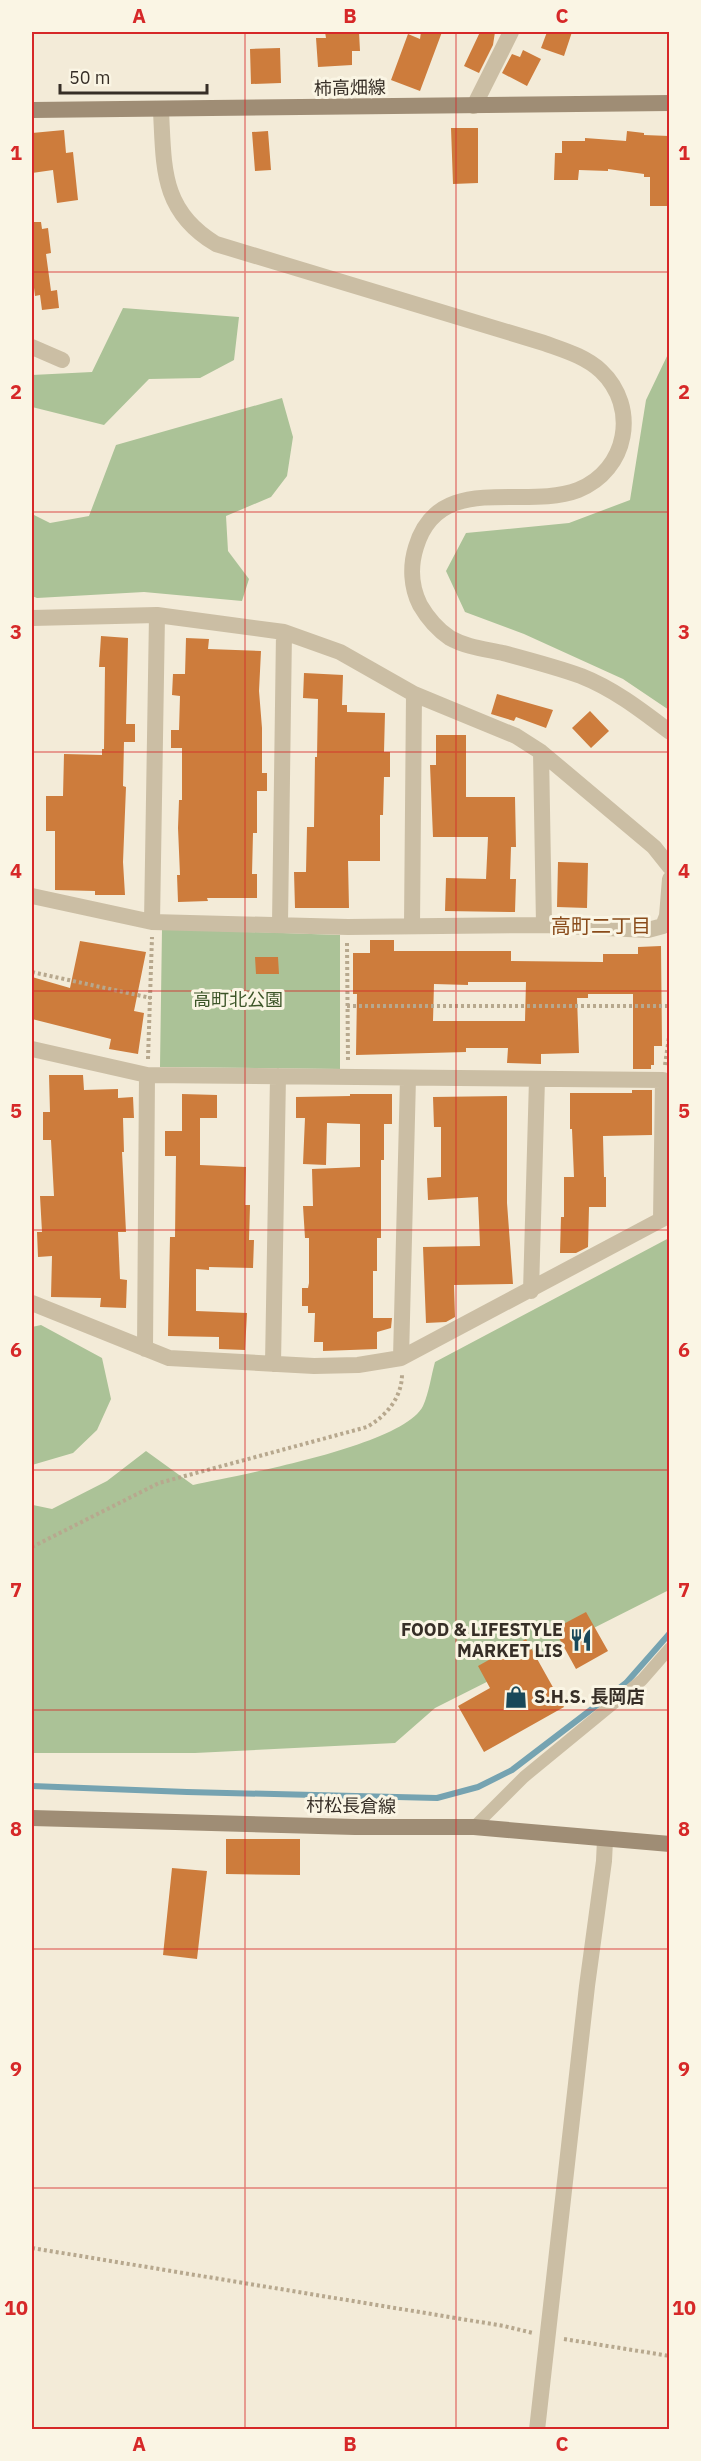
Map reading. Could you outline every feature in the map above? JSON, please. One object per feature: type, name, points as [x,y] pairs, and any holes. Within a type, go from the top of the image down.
[{"type":"main road","name":"柿高畑線","points":[[32,110],[161,111],[669,103]]},
{"type":"main road","name":"村松長倉線","points":[[32,1818],[355,1827],[474,1827],[669,1844]]},
{"type":"street","points":[[474,106],[512,32]]},
{"type":"street","points":[[161,111],[163,164],[176,206],[194,229],[216,244],[544,343],[585,360],[599,369],[609,380],[622,408],[623,444],[606,472],[579,489],[561,495],[482,497],[463,500],[447,507],[433,516],[418,538],[411,571],[419,603],[434,624],[450,638],[580,676],[630,702],[669,732]]},
{"type":"street","points":[[32,347],[62,360]]},
{"type":"street","points":[[152,922],[157,615]]},
{"type":"street","points":[[32,618],[157,615],[284,632],[340,652],[414,694],[516,736],[541,752],[654,847],[669,867]]},
{"type":"street","points":[[280,924],[284,632]]},
{"type":"street","points":[[412,926],[414,694]]},
{"type":"street","points":[[541,752],[544,925]]},
{"type":"street","points":[[32,896],[152,922],[348,927],[544,925],[648,930],[663,926],[667,916],[669,879]]},
{"type":"street","points":[[32,1049],[147,1075],[663,1080],[665,1217],[531,1291],[401,1358],[358,1365],[273,1364],[169,1358],[32,1303]]},
{"type":"street","points":[[145,1349],[147,1075]]},
{"type":"street","points":[[273,1364],[278,1076]]},
{"type":"street","points":[[401,1358],[408,1078]]},
{"type":"street","points":[[531,1291],[537,1079]]},
{"type":"street","points":[[537,2430],[604,1861],[604,1840]]},
{"type":"lane","points":[[474,1827],[524,1777],[642,1680],[669,1648]]},
{"type":"path","points":[[147,1075],[152,922]]},
{"type":"path","points":[[348,927],[348,1077]]},
{"type":"path","points":[[32,972],[151,998]]},
{"type":"path","points":[[347,1006],[669,1006]]},
{"type":"path","points":[[663,1080],[669,1030]]},
{"type":"path","points":[[32,1547],[159,1483],[367,1427],[380,1420],[392,1408],[402,1379],[401,1358]]},
{"type":"path","points":[[32,2248],[504,2326],[547,2336],[669,2356]]},
{"type":"green space","points":[[123,308],[239,317],[234,360],[200,378],[149,379],[104,425],[32,407],[32,375],[92,372]]},
{"type":"green space","points":[[669,352],[669,710],[623,679],[524,634],[465,612],[446,571],[466,533],[569,523],[630,500],[646,400]]},
{"type":"green space","points":[[282,398],[293,437],[287,476],[271,497],[226,516],[228,551],[249,579],[242,601],[144,592],[37,598],[32,596],[32,514],[50,523],[89,516],[116,445]]},
{"type":"green space","name":"高町北公園","points":[[162,929],[340,935],[340,1069],[160,1067]]},
{"type":"green space","points":[[669,1238],[669,1590],[435,1708],[395,1743],[195,1753],[32,1753],[32,1501],[33,1505],[52,1509],[107,1481],[146,1451],[193,1485],[318,1457],[385,1434],[409,1420],[423,1406],[435,1362]]},
{"type":"green space","points":[[41,1325],[102,1358],[111,1399],[97,1430],[73,1453],[32,1465],[32,1327]]},
{"type":"building","points":[[325,32],[359,32],[360,51],[352,51],[352,65],[318,67],[316,38],[326,38]]},
{"type":"building","points":[[421,32],[442,32],[420,91],[391,80],[408,34],[420,39]]},
{"type":"building","points":[[480,32],[495,32],[493,45],[479,73],[464,66]]},
{"type":"building","points":[[547,32],[572,32],[564,56],[541,48]]},
{"type":"building","points":[[280,48],[281,83],[251,84],[250,49]]},
{"type":"building","points":[[523,50],[541,59],[527,86],[502,73],[512,54],[520,57]]},
{"type":"building","points":[[451,128],[478,128],[478,183],[453,184]]},
{"type":"building","points":[[64,130],[66,153],[73,152],[78,200],[57,203],[53,170],[32,173],[32,133]]},
{"type":"building","points":[[268,131],[271,170],[255,171],[252,132]]},
{"type":"building","points":[[627,131],[644,133],[644,135],[669,136],[669,206],[650,206],[650,177],[644,177],[644,174],[608,169],[608,171],[579,170],[578,180],[554,180],[555,153],[562,153],[562,141],[585,141],[585,138],[626,141]]},
{"type":"building","points":[[32,222],[41,222],[42,229],[48,228],[51,253],[46,254],[51,291],[57,290],[59,308],[42,310],[40,295],[35,296],[32,271]]},
{"type":"building","points":[[101,636],[128,638],[126,724],[135,724],[135,742],[124,742],[125,895],[95,895],[95,891],[55,890],[55,831],[46,831],[46,796],[63,796],[64,754],[102,755],[102,749],[104,749],[105,667],[99,667]]},
{"type":"building","points":[[186,638],[209,639],[208,649],[261,651],[259,691],[262,773],[267,773],[267,791],[257,791],[257,833],[253,833],[252,874],[257,874],[257,898],[207,898],[208,901],[178,902],[177,875],[180,875],[178,828],[179,800],[182,800],[182,748],[171,748],[171,730],[179,730],[180,696],[172,695],[173,674],[185,674]]},
{"type":"building","points":[[304,673],[343,675],[342,705],[347,705],[347,712],[385,713],[384,752],[390,752],[390,777],[384,777],[383,815],[380,815],[380,861],[348,861],[349,908],[295,908],[294,872],[306,872],[307,827],[314,827],[315,757],[317,757],[318,699],[303,698]]},
{"type":"building","points":[[497,694],[553,710],[546,728],[516,717],[514,721],[491,714]]},
{"type":"building","points":[[590,711],[609,731],[591,748],[572,728]]},
{"type":"building","points":[[436,735],[466,735],[466,797],[515,797],[516,847],[511,847],[510,879],[516,879],[515,912],[445,911],[446,878],[486,879],[488,837],[433,837],[430,765],[436,765]]},
{"type":"building","points":[[558,862],[588,863],[587,908],[557,907]]},
{"type":"building","points":[[370,940],[394,940],[394,951],[511,951],[511,961],[603,962],[603,954],[638,954],[638,947],[661,946],[662,1046],[654,1046],[654,1065],[651,1065],[651,1069],[633,1069],[633,994],[588,994],[588,998],[577,998],[579,1053],[541,1054],[541,1064],[507,1063],[508,1048],[466,1048],[466,1052],[356,1055],[357,994],[353,994],[353,953],[370,953]],"holes":[[[526,982],[525,1021],[433,1021],[434,984]]]},
{"type":"building","points":[[80,941],[146,952],[134,1011],[144,1013],[138,1054],[109,1049],[111,1039],[32,1019],[32,977],[70,988]]},
{"type":"building","points":[[255,957],[278,957],[279,974],[256,974]]},
{"type":"building","points":[[49,1075],[83,1075],[84,1090],[118,1089],[118,1098],[133,1097],[134,1118],[123,1118],[124,1152],[122,1152],[126,1232],[118,1232],[120,1279],[127,1280],[126,1308],[100,1307],[101,1298],[51,1297],[52,1256],[38,1257],[37,1232],[42,1232],[40,1196],[54,1196],[51,1140],[43,1140],[43,1112],[50,1112]]},
{"type":"building","points":[[632,1090],[652,1090],[652,1135],[603,1136],[606,1207],[589,1207],[588,1247],[576,1253],[560,1253],[561,1217],[564,1217],[564,1177],[574,1177],[570,1093],[632,1093]]},
{"type":"building","points":[[182,1094],[217,1095],[217,1118],[200,1118],[200,1165],[246,1167],[245,1205],[250,1205],[249,1240],[254,1240],[253,1268],[196,1269],[196,1311],[247,1313],[245,1350],[219,1349],[219,1337],[168,1336],[170,1237],[175,1237],[176,1156],[165,1156],[165,1131],[182,1131]]},
{"type":"building","points":[[350,1094],[392,1094],[392,1124],[384,1124],[384,1160],[381,1160],[381,1238],[377,1238],[377,1271],[373,1271],[373,1318],[392,1318],[391,1328],[377,1332],[377,1349],[323,1351],[323,1342],[314,1342],[315,1313],[308,1313],[308,1306],[302,1306],[302,1288],[308,1288],[309,1283],[309,1238],[305,1238],[303,1206],[313,1206],[312,1169],[360,1167],[360,1124],[327,1123],[326,1165],[303,1164],[305,1118],[296,1118],[296,1097],[350,1096]]},
{"type":"building","points":[[507,1096],[507,1203],[513,1284],[454,1285],[455,1317],[446,1322],[426,1323],[423,1247],[480,1246],[478,1197],[428,1200],[427,1178],[441,1177],[441,1127],[434,1127],[433,1097]]},
{"type":"building","name":"FOOD & LIFESTYLE MARKET LIS","points":[[586,1612],[608,1651],[576,1669],[554,1629]]},
{"type":"building","name":"S.H.S. 長岡店","points":[[526,1639],[564,1707],[484,1752],[458,1706],[490,1688],[478,1666]]},
{"type":"building","points":[[226,1839],[300,1839],[300,1875],[226,1874]]},
{"type":"building","points":[[172,1868],[207,1871],[197,1959],[163,1955]]},
{"type":"waterway","points":[[32,1786],[437,1798],[478,1787],[512,1770],[626,1683],[670,1633]]},
{"type":"place","name":"FOOD & LIFESTYLE MARKET LIS","points":[[581,1640]]},
{"type":"place","name":"S.H.S. 長岡店","points":[[516,1697]]},
{"type":"district","name":"高町二丁目","points":[[601,926]]}]
